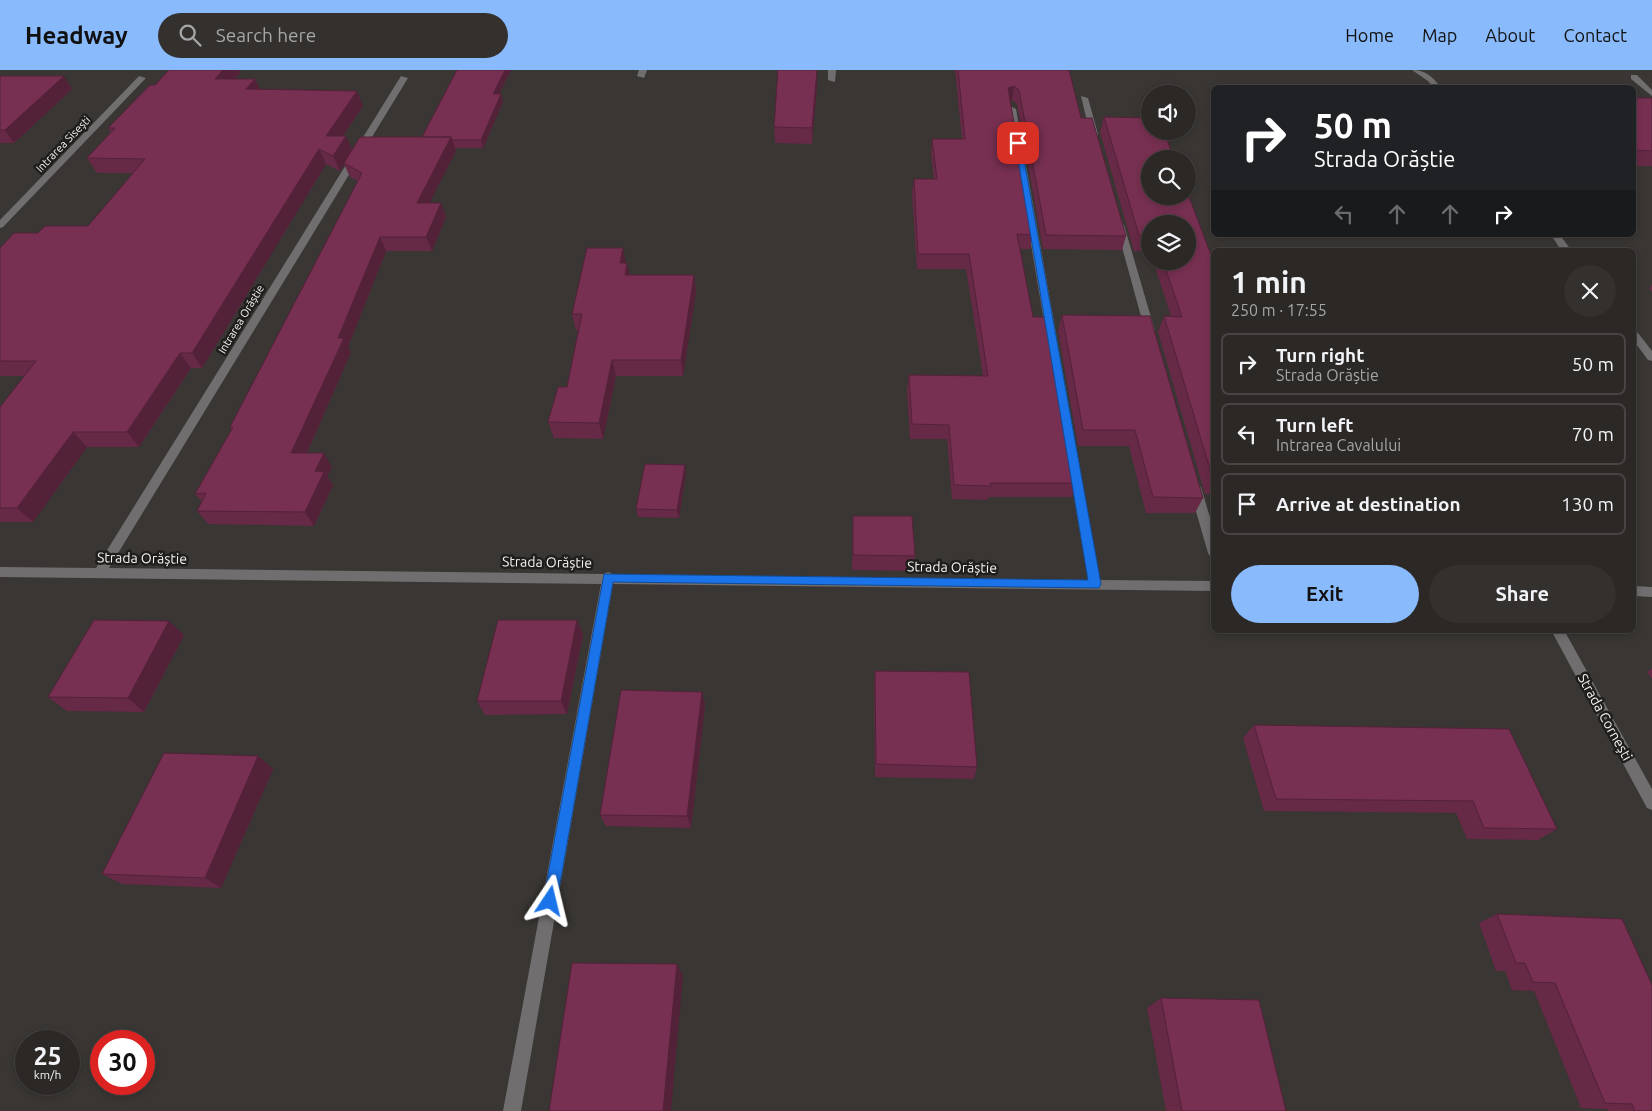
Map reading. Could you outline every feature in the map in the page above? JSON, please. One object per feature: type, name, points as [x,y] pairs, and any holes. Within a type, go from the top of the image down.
[{"type":"street","points":[[832,70],[832,80]]},
{"type":"street","points":[[1416,70],[1431,79],[1436,85]]},
{"type":"street","points":[[1634,77],[1652,94]]},
{"type":"street","name":"Intrarea Sisești","points":[[0,225],[142,78]]},
{"type":"street","name":"Intrarea Orăștie","points":[[100,573],[404,78]]},
{"type":"street","points":[[1084,98],[1097,145]]},
{"type":"street","points":[[1011,104],[1095,584]]},
{"type":"street","points":[[1116,212],[1154,344]]},
{"type":"street","points":[[1556,237],[1565,248]]},
{"type":"street","points":[[1636,338],[1652,358]]},
{"type":"street","points":[[1192,477],[1211,543]]},
{"type":"street","name":"Strada Orăștie","points":[[0,572],[608,577],[1211,586]]},
{"type":"street","points":[[512,1111],[608,577]]},
{"type":"street","points":[[1636,591],[1652,592]]},
{"type":"street","name":"Strada Cornești","points":[[1560,633],[1652,803]]},
{"type":"building","points":[[169,70],[223,70],[215,79],[255,79],[246,89],[357,91],[326,136],[346,136],[333,156],[319,149],[192,353],[180,353],[127,432],[73,432],[17,508],[0,508],[0,407],[36,361],[0,361],[0,248],[14,233],[38,233],[45,226],[88,226],[145,159],[87,158],[115,128],[108,128],[150,85],[155,85]]},
{"type":"building","points":[[457,70],[505,70],[493,94],[501,94],[481,140],[422,137]]},
{"type":"building","points":[[778,70],[817,70],[812,128],[774,127]]},
{"type":"building","points":[[958,70],[1069,70],[1081,118],[1092,118],[1126,236],[1046,235],[1019,90],[1014,86],[1008,88],[1033,235],[1017,234],[1033,317],[1047,317],[1076,483],[990,483],[991,486],[954,485],[949,425],[912,424],[909,375],[988,376],[969,254],[918,254],[914,179],[937,179],[932,139],[965,139]]},
{"type":"building","points":[[0,76],[64,76],[5,130],[0,130]]},
{"type":"building","points":[[1636,98],[1652,98],[1652,151],[1636,150]]},
{"type":"building","points":[[1104,117],[1141,118],[1141,140],[1167,140],[1171,150],[1141,150],[1141,205],[1192,205],[1196,215],[1141,215],[1141,235],[1139,235]]},
{"type":"building","points":[[360,137],[451,137],[417,203],[441,203],[426,237],[380,237],[338,338],[344,338],[291,453],[324,453],[315,471],[324,472],[305,512],[197,511],[206,493],[195,494],[233,427],[230,427],[362,173],[344,163]]},
{"type":"building","points":[[1196,215],[1211,255],[1211,472],[1164,316],[1182,317],[1166,270],[1196,270]]},
{"type":"building","points":[[587,248],[623,248],[620,263],[627,263],[625,275],[694,275],[681,360],[612,360],[599,423],[548,422],[558,387],[567,387],[582,314],[572,314]]},
{"type":"building","points":[[1062,315],[1150,316],[1203,498],[1153,497],[1135,430],[1083,430]]},
{"type":"building","points":[[645,464],[685,465],[677,510],[636,509]]},
{"type":"building","points":[[853,516],[912,516],[915,556],[853,555]]},
{"type":"building","points":[[94,620],[169,621],[128,698],[48,697]]},
{"type":"building","points":[[498,620],[577,620],[561,701],[477,701]]},
{"type":"building","points":[[875,671],[969,672],[977,767],[876,764]]},
{"type":"building","points":[[621,690],[702,692],[687,816],[600,815]]},
{"type":"building","points":[[1254,725],[1509,729],[1557,829],[1484,828],[1473,801],[1276,799]]},
{"type":"building","points":[[164,753],[258,756],[205,878],[102,874]]},
{"type":"building","points":[[1497,914],[1622,919],[1652,985],[1652,1111],[1635,1111],[1632,1104],[1605,1103],[1555,983],[1533,982],[1525,963],[1516,963]]},
{"type":"building","points":[[572,963],[677,964],[663,1111],[549,1111]]},
{"type":"building","points":[[1161,998],[1259,1000],[1286,1111],[1182,1111]]},
{"type":"route","points":[[550,901],[608,577],[1095,584],[1018,143]]}]
